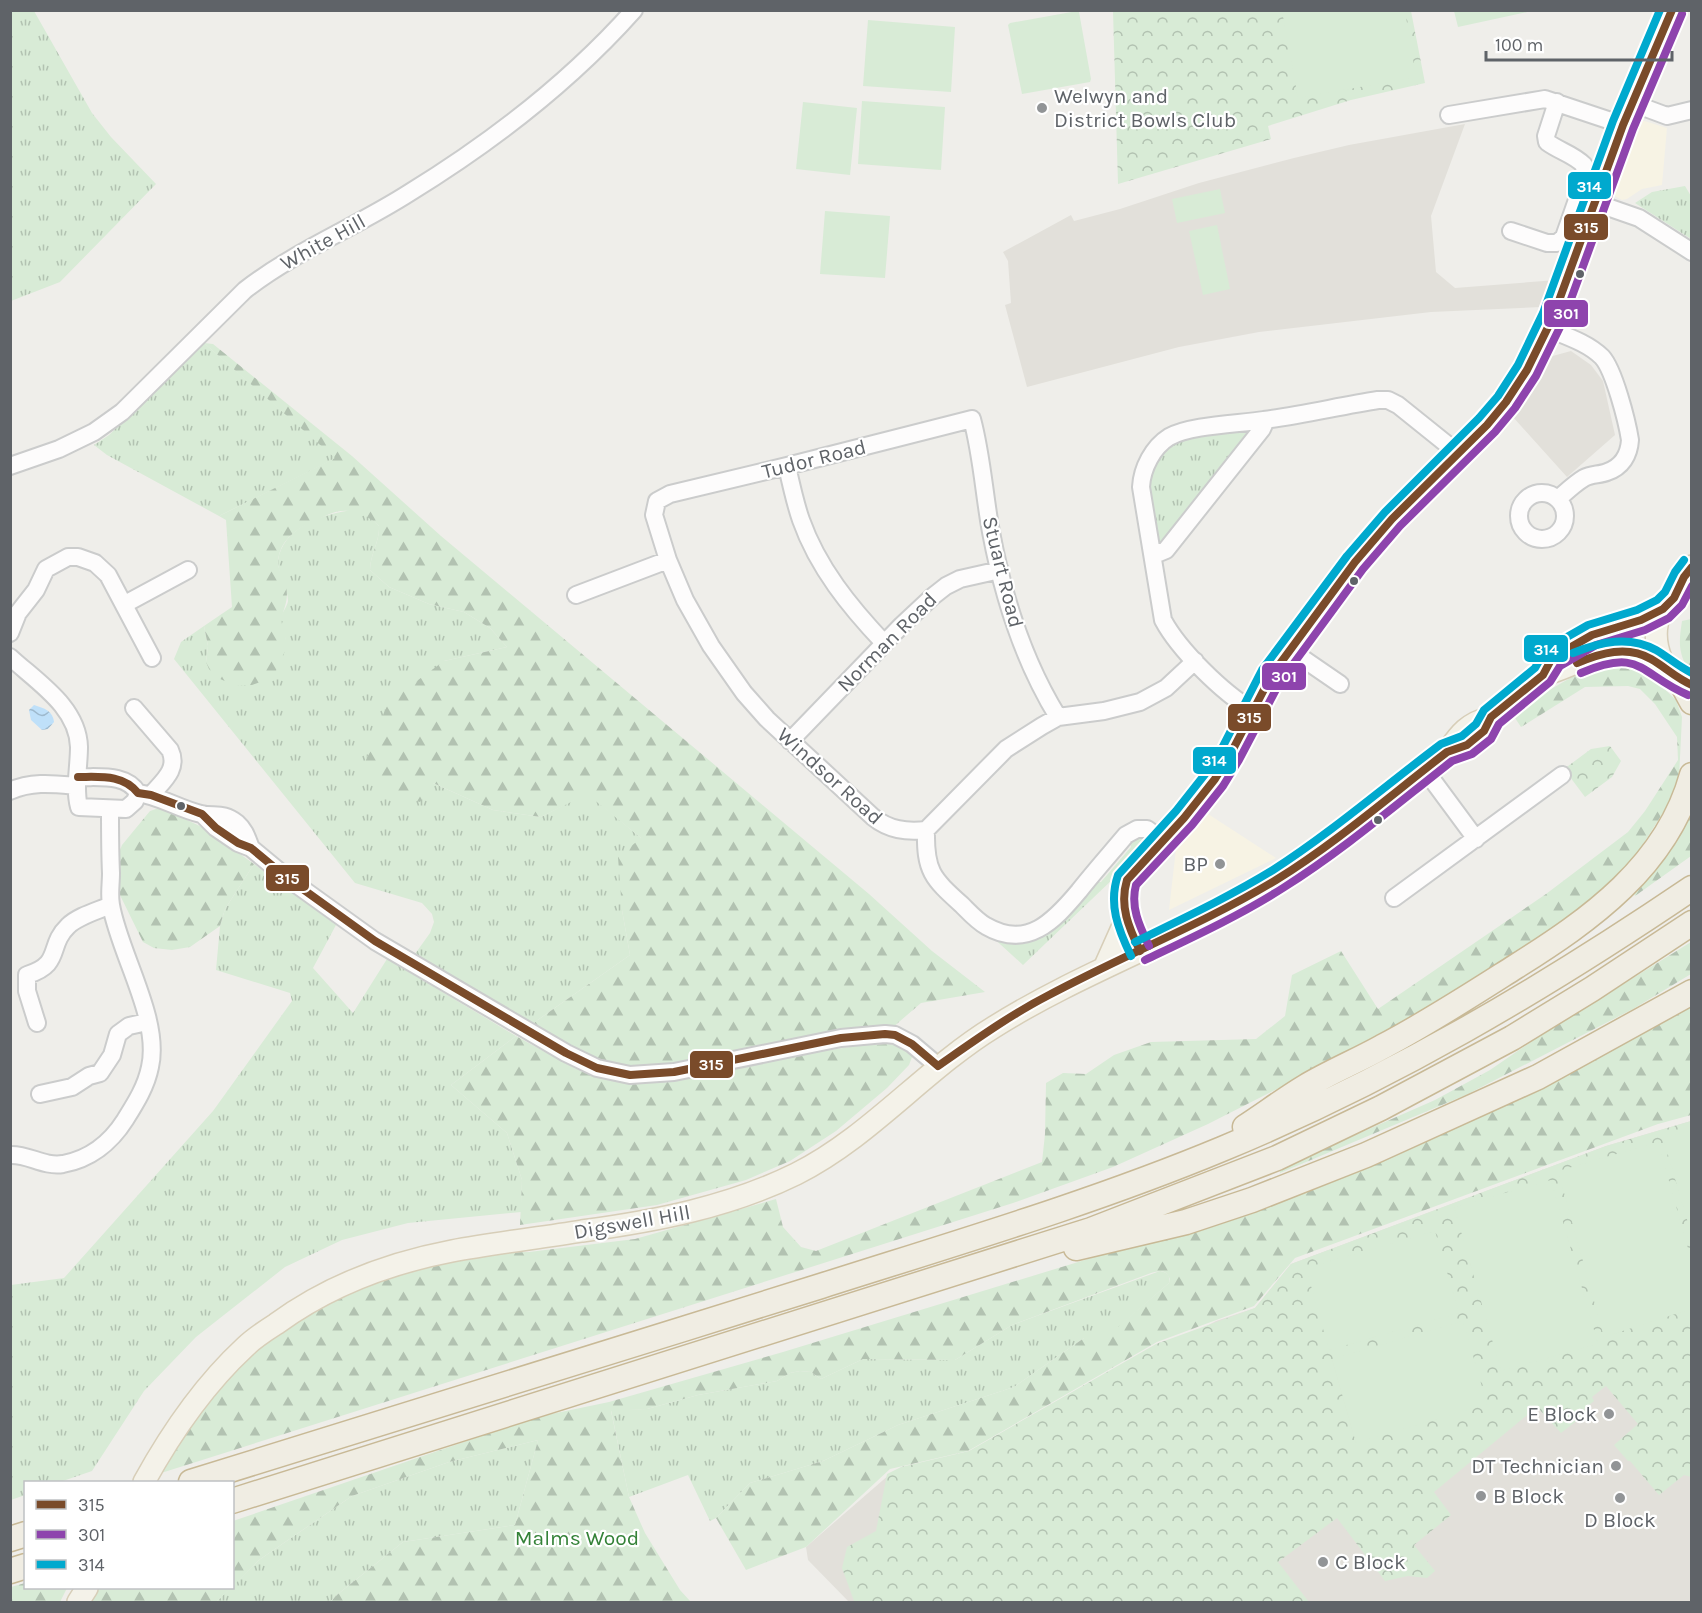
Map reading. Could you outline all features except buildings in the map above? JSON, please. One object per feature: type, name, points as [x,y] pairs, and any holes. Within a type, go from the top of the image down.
[{"type":"highway","points":[[1680,679],[1692,702]]},
{"type":"highway","points":[[1195,1160],[1305,1087],[1476,993],[1551,944],[1599,909],[1645,865],[1659,846],[1684,800],[1692,775]]},
{"type":"highway","points":[[193,1481],[933,1252],[1105,1194],[1195,1160],[1354,1089],[1440,1045],[1610,944],[1692,888]]},
{"type":"highway","points":[[234,1500],[1091,1230],[1278,1158],[1381,1108],[1512,1038],[1592,990],[1692,923]]},
{"type":"highway","points":[[946,1276],[1145,1233],[1251,1200],[1366,1155],[1538,1077],[1692,992]]},
{"type":"main road","points":[[1680,679],[1659,654],[1655,634],[1658,621],[1676,599],[1684,577],[1692,566]]},
{"type":"main road","points":[[1544,675],[1552,658],[1578,643],[1593,635],[1641,620],[1676,599]]},
{"type":"main road","points":[[1544,675],[1560,671],[1590,657],[1618,651],[1639,654],[1680,679]]},
{"type":"main road","name":"Digswell Hill","points":[[145,1481],[214,1378],[247,1344],[286,1316],[326,1292],[365,1275],[451,1251],[627,1225],[695,1211],[741,1197],[797,1173],[861,1130],[969,1042],[1023,1009],[1105,966],[1216,914],[1276,880],[1314,855],[1447,752],[1467,745],[1485,731],[1491,717],[1544,675]]},
{"type":"main road","points":[[1105,966],[1126,919]]},
{"type":"street","name":"White Hill","points":[[10,466],[59,449],[94,432],[122,412],[245,290],[268,272],[409,193],[484,143],[524,114],[584,63],[634,10]]},
{"type":"street","points":[[1140,951],[1126,919],[1123,896],[1127,880],[1196,803],[1223,767],[1271,676],[1373,539],[1488,425],[1527,370],[1549,329],[1623,125],[1672,10]]},
{"type":"street","points":[[1449,115],[1545,99],[1623,125]]},
{"type":"street","points":[[1511,231],[1547,243],[1557,243],[1564,237],[1585,177],[1584,165],[1574,156],[1547,142],[1546,136],[1557,102]]},
{"type":"street","points":[[1632,103],[1668,116],[1692,110]]},
{"type":"street","points":[[1596,203],[1639,218],[1692,252]]},
{"type":"street","points":[[1549,329],[1588,347],[1605,361],[1615,385],[1630,440],[1630,450],[1618,466],[1608,472],[1586,477],[1558,499]]},
{"type":"street","points":[[1252,710],[1228,694],[1195,661],[1163,620],[1154,555],[1146,523],[1142,478],[1150,458],[1162,442],[1172,435],[1186,431],[1388,400],[1398,405],[1459,454]]},
{"type":"street","name":"Tudor Road","points":[[657,501],[663,496],[972,419]]},
{"type":"street","name":"Stuart Road","points":[[972,419],[979,446],[985,497],[1000,570],[1027,656],[1036,678],[1058,717]]},
{"type":"street","points":[[1154,555],[1166,550],[1262,429],[1266,420]]},
{"type":"street","points":[[787,466],[801,520],[823,566],[840,593],[884,643]]},
{"type":"street","name":"Windsor Road","points":[[657,501],[654,514],[668,560],[685,600],[711,646],[744,693],[790,741],[880,822],[901,830],[926,830]]},
{"type":"street","points":[[10,633],[18,614],[36,590],[46,569],[68,557],[86,559],[95,563],[108,575],[152,658]]},
{"type":"street","points":[[576,595],[668,560]]},
{"type":"street","points":[[125,604],[188,570]]},
{"type":"street","name":"Norman Road","points":[[790,741],[884,643],[946,585],[960,579],[1000,570]]},
{"type":"street","points":[[1289,649],[1340,684]]},
{"type":"street","points":[[10,657],[59,702],[74,720],[79,739],[76,797],[79,807],[126,809],[171,771],[174,764],[170,750],[134,708]]},
{"type":"street","points":[[1163,841],[1147,829],[1132,831],[1126,835],[1058,916],[1034,932],[1011,934],[986,926],[943,887],[930,869],[927,858],[926,830],[1006,749],[1058,717],[1104,711],[1140,702],[1166,688],[1195,661]]},
{"type":"street","points":[[1425,770],[1476,838]]},
{"type":"street","points":[[1394,898],[1562,775]]},
{"type":"street","points":[[10,791],[36,783],[120,779],[128,781],[145,794],[202,814],[216,828],[238,843],[251,848],[286,877],[375,941],[566,1053],[597,1068],[630,1075],[674,1072],[841,1038],[885,1034],[895,1035],[912,1044],[938,1066]]},
{"type":"street","points":[[10,1155],[17,1154],[38,1162],[61,1164],[89,1155],[111,1138],[134,1107],[150,1069],[153,1052],[147,1022],[111,905],[110,810]]},
{"type":"street","points":[[37,1023],[27,991],[27,975],[45,967],[50,962],[61,934],[70,924],[111,905]]},
{"type":"street","points":[[40,1094],[72,1087],[100,1072],[112,1055],[118,1034],[129,1026],[147,1022]]},
{"type":"shaded area","points":[[1635,118],[1667,128],[1662,185],[1642,189],[1622,200],[1609,190]]},
{"type":"shaded area","points":[[1465,124],[1431,216],[1436,272],[1455,288],[1557,280],[1541,307],[1431,312],[1259,332],[1179,347],[1027,387],[1005,305],[1011,303],[1008,261],[1003,252],[1071,215],[1074,221],[1120,209],[1199,183],[1294,158],[1349,145]]},
{"type":"shaded area","points":[[1571,351],[1591,365],[1603,381],[1615,435],[1567,477],[1512,416],[1530,392],[1549,357]]},
{"type":"shaded area","name":"BP","points":[[1205,812],[1276,858],[1169,910],[1177,840]]},
{"type":"shaded area","points":[[1691,1121],[1691,1602],[849,1602],[808,1560],[806,1547],[890,1474],[970,1454],[1216,1321],[1255,1308],[1291,1264],[1606,1146]]},
{"type":"green space","points":[[11,10],[34,11],[92,113],[111,137],[156,184],[60,282],[11,301]]},
{"type":"green space","points":[[1454,10],[1532,11],[1458,27]]},
{"type":"green space","points":[[1077,11],[1090,82],[1022,94],[1008,25]]},
{"type":"green space","points":[[1113,11],[1411,11],[1425,83],[1351,100],[1268,126],[1271,139],[1118,184]]},
{"type":"green space","points":[[1282,11],[1405,11],[1416,77],[1298,98]]},
{"type":"green space","points":[[868,20],[955,27],[951,92],[863,86]]},
{"type":"green space","points":[[862,101],[945,107],[941,170],[858,164]]},
{"type":"green space","points":[[803,102],[857,108],[850,175],[796,169]]},
{"type":"green space","points":[[1685,186],[1691,196],[1691,239],[1635,203],[1652,192]]},
{"type":"green space","points":[[1220,189],[1225,213],[1177,223],[1172,199]]},
{"type":"green space","points":[[825,211],[890,216],[885,278],[820,274]]},
{"type":"green space","points":[[1217,225],[1230,289],[1203,295],[1189,231]]},
{"type":"green space","points":[[204,343],[336,458],[219,516],[107,455],[94,445],[109,435]]},
{"type":"green space","points":[[204,343],[213,344],[352,456],[441,536],[869,894],[932,951],[985,992],[921,1003],[892,1028],[854,1029],[815,1034],[713,1058],[660,1066],[631,1067],[603,1062],[532,1024],[630,955],[622,910],[618,857],[641,838],[587,794],[541,817],[493,810],[433,783],[420,802],[378,790],[365,763],[388,702],[444,661],[507,647],[490,628],[464,612],[429,604],[389,587],[370,570],[379,526],[360,514],[347,511],[332,513],[302,527],[284,544],[278,564],[287,592],[282,621],[286,645],[282,660],[272,678],[252,685],[236,686],[218,678],[209,669],[206,662],[208,646],[204,626],[232,607],[226,520],[219,516],[335,458]]},
{"type":"green space","points":[[1256,426],[1160,544],[1156,542],[1147,487],[1151,469],[1160,455],[1173,445],[1188,438]]},
{"type":"green space","points":[[353,510],[367,515],[379,526],[370,570],[389,587],[429,604],[464,612],[490,628],[507,647],[444,661],[433,783],[493,810],[541,817],[587,793],[641,838],[622,910],[630,955],[532,1024],[415,954],[430,933],[434,922],[432,914],[422,903],[355,883],[174,659],[181,642],[204,626],[208,646],[206,662],[286,641],[281,618],[288,601],[278,565],[281,549],[287,539],[306,524],[330,514]]},
{"type":"green space","points":[[1691,619],[1691,665],[1687,668],[1681,650],[1680,634],[1682,621]]},
{"type":"green space","points":[[1624,665],[1649,674],[1676,700],[1682,717],[1679,778],[1666,808],[1640,849],[1603,893],[1537,941],[1453,996],[1348,1053],[1208,1124],[1113,1167],[1013,1203],[158,1474],[197,1411],[253,1349],[294,1320],[374,1281],[484,1253],[529,1252],[635,1239],[776,1199],[783,1227],[801,1247],[816,1251],[1042,1162],[1046,1083],[1063,1073],[1086,1074],[1114,1055],[1151,1042],[1256,1039],[1285,1016],[1292,975],[1341,951],[1378,1009],[1546,894],[1628,832],[1645,811],[1678,760],[1677,737],[1655,704],[1640,689],[1628,686],[1585,687],[1521,727],[1511,712],[1579,673]]},
{"type":"green space","points":[[1610,746],[1621,761],[1612,777],[1585,797],[1564,769],[1591,749]]},
{"type":"green space","points":[[1691,800],[1691,856],[1635,896],[1632,888]]},
{"type":"green space","points":[[163,809],[202,827],[254,864],[225,909],[220,926],[190,947],[172,950],[154,948],[143,942],[117,889],[117,857],[122,845],[150,811]]},
{"type":"green space","points":[[1140,834],[1151,839],[1114,878],[1023,965],[989,934],[1024,939],[1093,882],[1101,882],[1131,847],[1129,840]]},
{"type":"green space","points":[[254,864],[336,925],[313,968],[353,1013],[387,959],[516,1036],[451,1085],[507,1133],[522,1180],[521,1212],[408,1223],[342,1240],[285,1267],[196,1337],[144,1391],[92,1471],[63,1481],[24,1481],[24,1495],[11,1500],[11,1285],[64,1278],[213,1111],[292,1001],[290,993],[216,970],[220,926],[225,909]]},
{"type":"green space","points":[[1691,942],[1691,974],[1633,1009],[1468,1094],[1280,1173],[1280,1168],[1435,1100],[1490,1070],[1538,1037]]},
{"type":"green space","name":"Malms Wood","points":[[1691,1003],[1691,1115],[1658,1124],[1295,1258],[1254,1306],[1157,1342],[968,1451],[890,1469],[806,1547],[746,1570],[716,1518],[750,1483],[823,1461],[898,1425],[1014,1387],[1084,1338],[1105,1338],[1169,1283],[1168,1276],[1162,1272],[1151,1273],[1012,1325],[955,1360],[863,1359],[821,1379],[811,1372],[800,1371],[790,1373],[777,1381],[698,1395],[647,1409],[611,1411],[629,1497],[645,1533],[680,1590],[691,1602],[330,1602],[403,1542],[515,1525],[538,1440],[449,1462],[352,1496],[259,1560],[234,1585],[234,1521],[537,1417],[609,1402],[783,1352],[1229,1216]]},
{"type":"green space","points":[[516,1036],[574,1068],[601,1078],[626,1083],[698,1077],[815,1052],[864,1045],[890,1044],[902,1047],[911,1053],[912,1057],[909,1065],[887,1088],[836,1131],[790,1161],[746,1180],[657,1205],[520,1225],[522,1180],[507,1133],[451,1085]]},
{"type":"green space","points":[[1691,1121],[1691,1477],[1684,1475],[1659,1495],[1614,1445],[1638,1424],[1606,1386],[1592,1397],[1594,1401],[1584,1409],[1587,1413],[1561,1433],[1537,1407],[1434,1492],[1451,1515],[1414,1545],[1435,1571],[1427,1578],[1408,1576],[1385,1581],[1337,1518],[1278,1562],[1309,1602],[854,1601],[842,1568],[847,1547],[876,1531],[887,1474],[901,1467],[969,1451],[1156,1344],[1255,1308],[1291,1264],[1606,1146]]},
{"type":"green space","points":[[1692,1131],[1691,1233],[1663,1138]]},
{"type":"green space","points":[[1658,1142],[1691,1259],[1691,1309],[1604,1337],[1558,1171]]},
{"type":"green space","points":[[1551,1180],[1598,1344],[1501,1371],[1454,1207]]},
{"type":"green space","points":[[1435,1231],[1459,1313],[1329,1350],[1306,1268]]},
{"type":"green space","points":[[1160,1271],[1168,1275],[1169,1283],[1105,1339],[1084,1338],[1014,1387],[898,1425],[823,1461],[750,1483],[716,1518],[710,1521],[688,1475],[629,1497],[611,1410],[647,1409],[698,1395],[777,1381],[790,1373],[800,1371],[811,1372],[821,1379],[863,1359],[955,1360],[1012,1325]]},
{"type":"green space","points":[[1463,1321],[1487,1404],[1356,1443],[1332,1359]]},
{"type":"green space","points":[[538,1440],[515,1525],[403,1542],[330,1602],[216,1602],[229,1589],[234,1589],[234,1584],[259,1560],[352,1496],[449,1462]]},
{"type":"green space","points":[[24,1583],[24,1589],[66,1589],[60,1602],[11,1602],[11,1587]]},
{"type":"green space","points":[[93,1589],[230,1589],[216,1602],[85,1602]]},
{"type":"water","points":[[34,705],[52,715],[54,722],[48,729],[42,730],[31,720],[29,710]]},
{"type":"transit line","name":"314","points":[[1131,956],[1122,936],[1114,906],[1118,875],[1176,811],[1206,773],[1221,750],[1262,670],[1347,556],[1385,512],[1479,418],[1498,396],[1518,365],[1543,313],[1613,121],[1660,10]]},
{"type":"transit line","name":"315","points":[[1140,951],[1129,925],[1125,908],[1127,880],[1184,818],[1215,779],[1271,676],[1355,562],[1392,519],[1487,425],[1506,402],[1527,370],[1553,317],[1623,125],[1672,10]]},
{"type":"transit line","name":"301","points":[[1149,946],[1135,909],[1136,885],[1192,825],[1223,786],[1280,682],[1363,569],[1400,526],[1495,432],[1515,408],[1536,376],[1563,321],[1633,129],[1682,14]]},
{"type":"transit line","name":"314","points":[[1135,942],[1205,908],[1295,855],[1441,744],[1462,736],[1476,724],[1484,710],[1535,668],[1546,649],[1588,625],[1637,610],[1657,600],[1665,592],[1684,560]]},
{"type":"transit line","name":"315","points":[[938,1066],[1035,1003],[1077,980],[1220,911],[1298,866],[1342,835],[1447,752],[1467,745],[1484,731],[1491,717],[1543,675],[1552,658],[1592,635],[1641,620],[1663,609],[1674,598],[1684,577],[1692,567]]},
{"type":"transit line","name":"301","points":[[1145,960],[1232,917],[1327,859],[1452,761],[1472,754],[1491,739],[1499,724],[1550,682],[1560,666],[1596,645],[1645,630],[1669,618],[1682,605],[1692,586]]},
{"type":"transit line","name":"314","points":[[1573,653],[1604,643],[1625,641],[1646,645],[1692,673]]},
{"type":"transit line","name":"315","points":[[1577,663],[1614,652],[1633,652],[1651,659],[1692,685]]},
{"type":"transit line","name":"301","points":[[1581,673],[1601,666],[1629,663],[1639,666],[1688,695]]},
{"type":"transit line","name":"315","points":[[78,777],[103,777],[125,782],[138,793],[151,795],[202,814],[216,828],[238,843],[251,848],[286,877],[375,941],[566,1053],[597,1068],[630,1075],[674,1072],[841,1038],[885,1034],[895,1035],[912,1044],[938,1066]]},
{"type":"place","name":"Welwyn and District Bowls Club","points":[[1042,108]]},
{"type":"place","name":"BP","points":[[1220,864]]},
{"type":"place","name":"E Block","points":[[1609,1414]]},
{"type":"place","name":"DT Technician","points":[[1616,1466]]},
{"type":"place","name":"B Block","points":[[1481,1496]]},
{"type":"place","name":"D Block","points":[[1620,1498]]},
{"type":"place","name":"C Block","points":[[1323,1562]]}]
